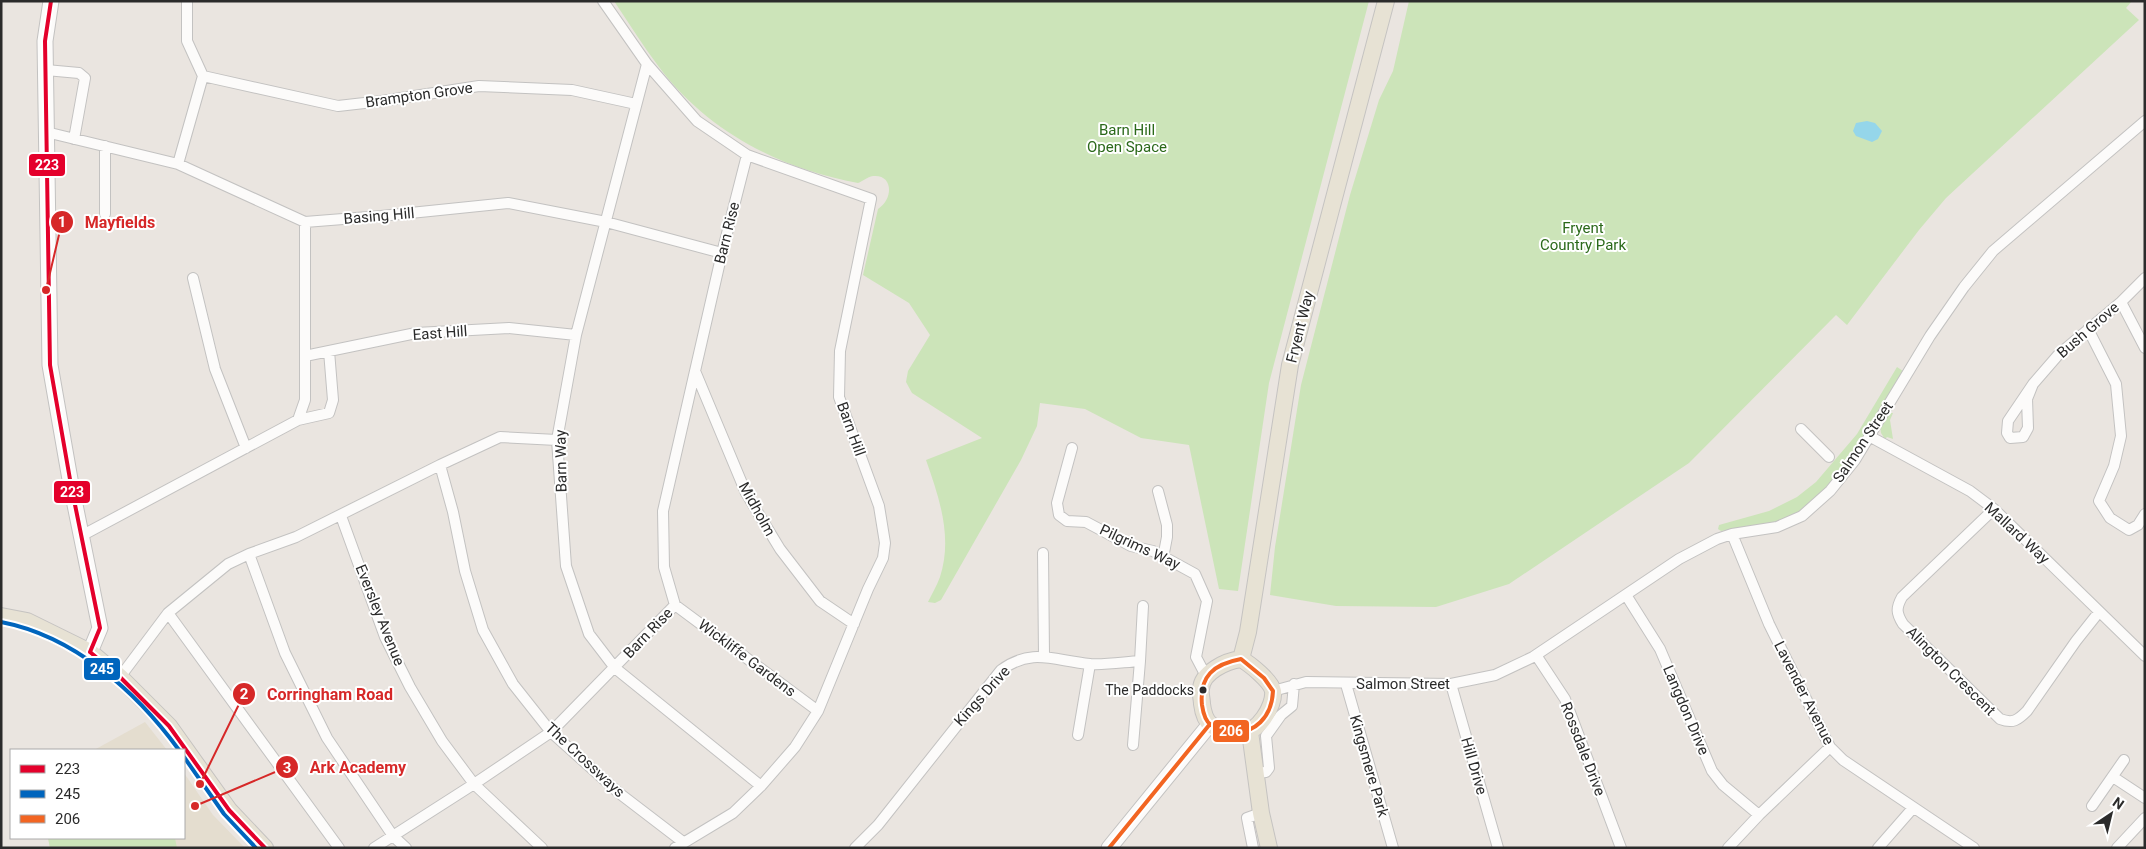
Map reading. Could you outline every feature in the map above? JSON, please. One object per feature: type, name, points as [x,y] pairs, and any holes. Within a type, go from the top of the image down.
[{"type":"main road","name":"Fryent Way","points":[[1241,659],[1248,632],[1290,365],[1386,1]]},
{"type":"main road","points":[[1,616],[27,621],[90,652],[120,677],[169,726],[229,810],[265,848]]},
{"type":"main road","points":[[1241,659],[1262,676],[1273,691],[1272,702],[1258,727],[1250,732],[1242,733],[1219,729],[1210,724],[1203,713],[1200,688],[1206,676],[1234,660],[1241,659]]},
{"type":"main road","points":[[1250,732],[1261,813],[1269,848]]},
{"type":"street","points":[[52,1],[45,41],[50,365],[100,628],[90,652]]},
{"type":"street","points":[[178,164],[203,76],[188,41],[187,1]]},
{"type":"street","name":"Barn Hill","points":[[602,1],[648,64],[697,121],[747,155],[871,199],[840,350],[839,397],[880,506],[885,543],[883,558],[868,589],[818,711],[795,747],[761,786],[732,813],[679,845]]},
{"type":"street","name":"Barn Way","points":[[648,64],[576,335],[557,440],[566,566],[589,634],[614,668],[761,786]]},
{"type":"street","points":[[46,70],[79,73],[85,78],[74,139]]},
{"type":"street","name":"Brampton Grove","points":[[203,76],[338,106],[479,86],[572,90],[636,104]]},
{"type":"street","name":"Salmon Street","points":[[1273,691],[1306,682],[1451,684],[1495,676],[1536,655],[1679,559],[1717,539],[1732,534],[1777,527],[1802,516],[1830,491],[1855,460],[1930,336],[1964,287],[1993,251],[2145,121]]},
{"type":"street","name":"Basing Hill","points":[[46,132],[178,164],[305,222],[508,203],[606,222],[722,253]]},
{"type":"street","points":[[105,146],[105,214]]},
{"type":"street","name":"Barn Rise","points":[[374,848],[551,732],[675,605],[664,567],[663,511],[722,253],[747,155]]},
{"type":"street","points":[[298,420],[305,400],[305,222]]},
{"type":"street","points":[[194,278],[215,369],[246,448]]},
{"type":"street","name":"Bush Grove","points":[[2033,384],[2027,399],[2028,428],[2023,437],[2010,438],[2007,432],[2008,420],[2033,384],[2059,354],[2121,302],[2145,278]]},
{"type":"street","points":[[2121,302],[2145,348]]},
{"type":"street","name":"East Hill","points":[[305,356],[416,333],[509,328],[576,335]]},
{"type":"street","points":[[2088,329],[2116,384],[2121,436],[2114,466],[2099,501],[2110,518],[2129,530],[2138,525],[2145,514]]},
{"type":"street","points":[[82,536],[298,420],[328,413],[333,400],[328,351]]},
{"type":"street","name":"Midholm","points":[[695,371],[746,493],[780,549],[820,600],[854,624]]},
{"type":"street","points":[[1801,429],[1829,457]]},
{"type":"street","name":"Mallard Way","points":[[1870,436],[1970,491],[1994,509],[2145,656]]},
{"type":"street","points":[[120,677],[168,613],[228,564],[249,554],[296,538],[440,465],[500,437],[557,440]]},
{"type":"street","name":"Pilgrims Way","points":[[1072,448],[1057,503],[1059,515],[1066,521],[1086,522],[1131,546],[1153,552],[1195,574],[1207,601],[1196,657],[1206,676]]},
{"type":"street","name":"The Crossways","points":[[440,465],[465,571],[483,630],[513,684],[551,732],[679,845]]},
{"type":"street","points":[[1158,491],[1167,525],[1167,538],[1163,558]]},
{"type":"street","name":"Alington Crescent","points":[[1994,509],[1902,597],[1897,607],[1897,616],[1903,624],[2000,719],[2010,722],[2018,720],[2027,711],[2076,641],[2099,612]]},
{"type":"street","name":"Eversley Avenue","points":[[341,516],[385,636],[410,687],[442,740],[474,784],[542,848]]},
{"type":"street","name":"Lavender Avenue","points":[[1732,534],[1769,624],[1830,748],[1843,760],[1974,848]]},
{"type":"street","points":[[1043,553],[1044,656]]},
{"type":"street","points":[[249,554],[285,653],[327,738],[393,836],[406,848]]},
{"type":"street","name":"Langdon Drive","points":[[1626,595],[1660,649],[1712,772],[1723,785],[1759,815]]},
{"type":"street","name":"Wickliffe Gardens","points":[[675,605],[818,711]]},
{"type":"street","points":[[1132,745],[1143,606]]},
{"type":"street","points":[[168,613],[340,848]]},
{"type":"street","name":"Rossdale Drive","points":[[1536,655],[1565,699],[1622,848]]},
{"type":"street","name":"Kings Drive","points":[[855,848],[878,825],[1001,670],[1016,660],[1029,656],[1044,656],[1090,664],[1140,661]]},
{"type":"street","points":[[1078,735],[1090,664]]},
{"type":"street","points":[[1256,773],[1266,772],[1269,768],[1266,736],[1281,715],[1292,706],[1294,684]]},
{"type":"street","name":"Kingsmere Park","points":[[1346,684],[1393,848]]},
{"type":"street","name":"Hill Drive","points":[[1451,684],[1498,848]]},
{"type":"street","points":[[1109,848],[1210,724]]},
{"type":"street","points":[[1728,848],[1759,815],[1830,748]]},
{"type":"street","points":[[2092,806],[2124,760]]},
{"type":"street","points":[[2113,777],[2145,798]]},
{"type":"street","points":[[1878,848],[1914,808]]},
{"type":"street","points":[[1253,848],[1247,818],[1261,813]]},
{"type":"street","points":[[2117,848],[2145,818]]},
{"type":"shaded area","points":[[145,722],[166,749],[96,749]]},
{"type":"shaded area","points":[[185,774],[213,815],[245,848],[50,848],[48,839],[185,839]]},
{"type":"green space","name":"Barn Hill Open Space","points":[[614,1],[1369,1],[1269,383],[1238,591],[1219,589],[1189,445],[1141,438],[1085,409],[1040,403],[1037,426],[1021,460],[941,600],[935,603],[928,602],[940,577],[944,562],[945,532],[940,503],[926,460],[982,438],[912,393],[906,382],[908,371],[930,335],[909,303],[863,275],[878,209],[883,205],[889,194],[888,183],[880,176],[873,176],[858,183],[829,177],[801,168],[748,144],[723,129],[678,90],[653,59]]},
{"type":"green space","name":"Fryent Country Park","points":[[1409,1],[2132,1],[2126,8],[2139,20],[1946,198],[1919,230],[1847,325],[1836,315],[1689,463],[1509,584],[1436,607],[1336,606],[1270,595],[1275,547],[1301,385],[1350,195],[1379,100],[1393,71]]},
{"type":"green space","points":[[1897,367],[1903,371],[1899,381],[1868,433],[1837,475],[1810,505],[1788,518],[1764,525],[1721,531],[1718,529],[1719,525],[1769,511],[1797,497],[1816,482],[1857,434]]},
{"type":"green space","points":[[1890,413],[1893,413],[1890,420],[1893,439],[1887,437],[1885,439],[1881,433],[1880,426]]},
{"type":"green space","points":[[48,839],[175,839],[177,848],[50,848]]},
{"type":"water","points":[[1867,121],[1875,123],[1882,131],[1878,139],[1872,142],[1856,136],[1853,131],[1856,123]]},
{"type":"transit line","name":"223","points":[[51,1],[45,41],[50,365],[71,485],[100,628],[90,652]]},
{"type":"transit line","name":"245","points":[[1,622],[28,629],[54,640],[78,653],[101,669],[143,707],[178,749]]},
{"type":"transit line","name":"223","points":[[90,652],[120,677],[169,726],[229,810],[265,848]]},
{"type":"transit line","name":"206","points":[[1241,659],[1264,678],[1273,691],[1269,708],[1260,722],[1254,727],[1238,732],[1217,728],[1207,721],[1202,705],[1202,695],[1203,686],[1210,673],[1223,664],[1241,659]]},
{"type":"transit line","name":"206","points":[[1109,848],[1210,724]]},
{"type":"transit line","name":"245","points":[[185,758],[224,814],[256,848]]},
{"type":"place","name":"Mayfields","points":[[46,290]]},
{"type":"place","name":"The Paddocks","points":[[1203,690]]},
{"type":"place","name":"Corringham Road","points":[[200,784]]},
{"type":"place","name":"Ark Academy","points":[[195,806]]}]
